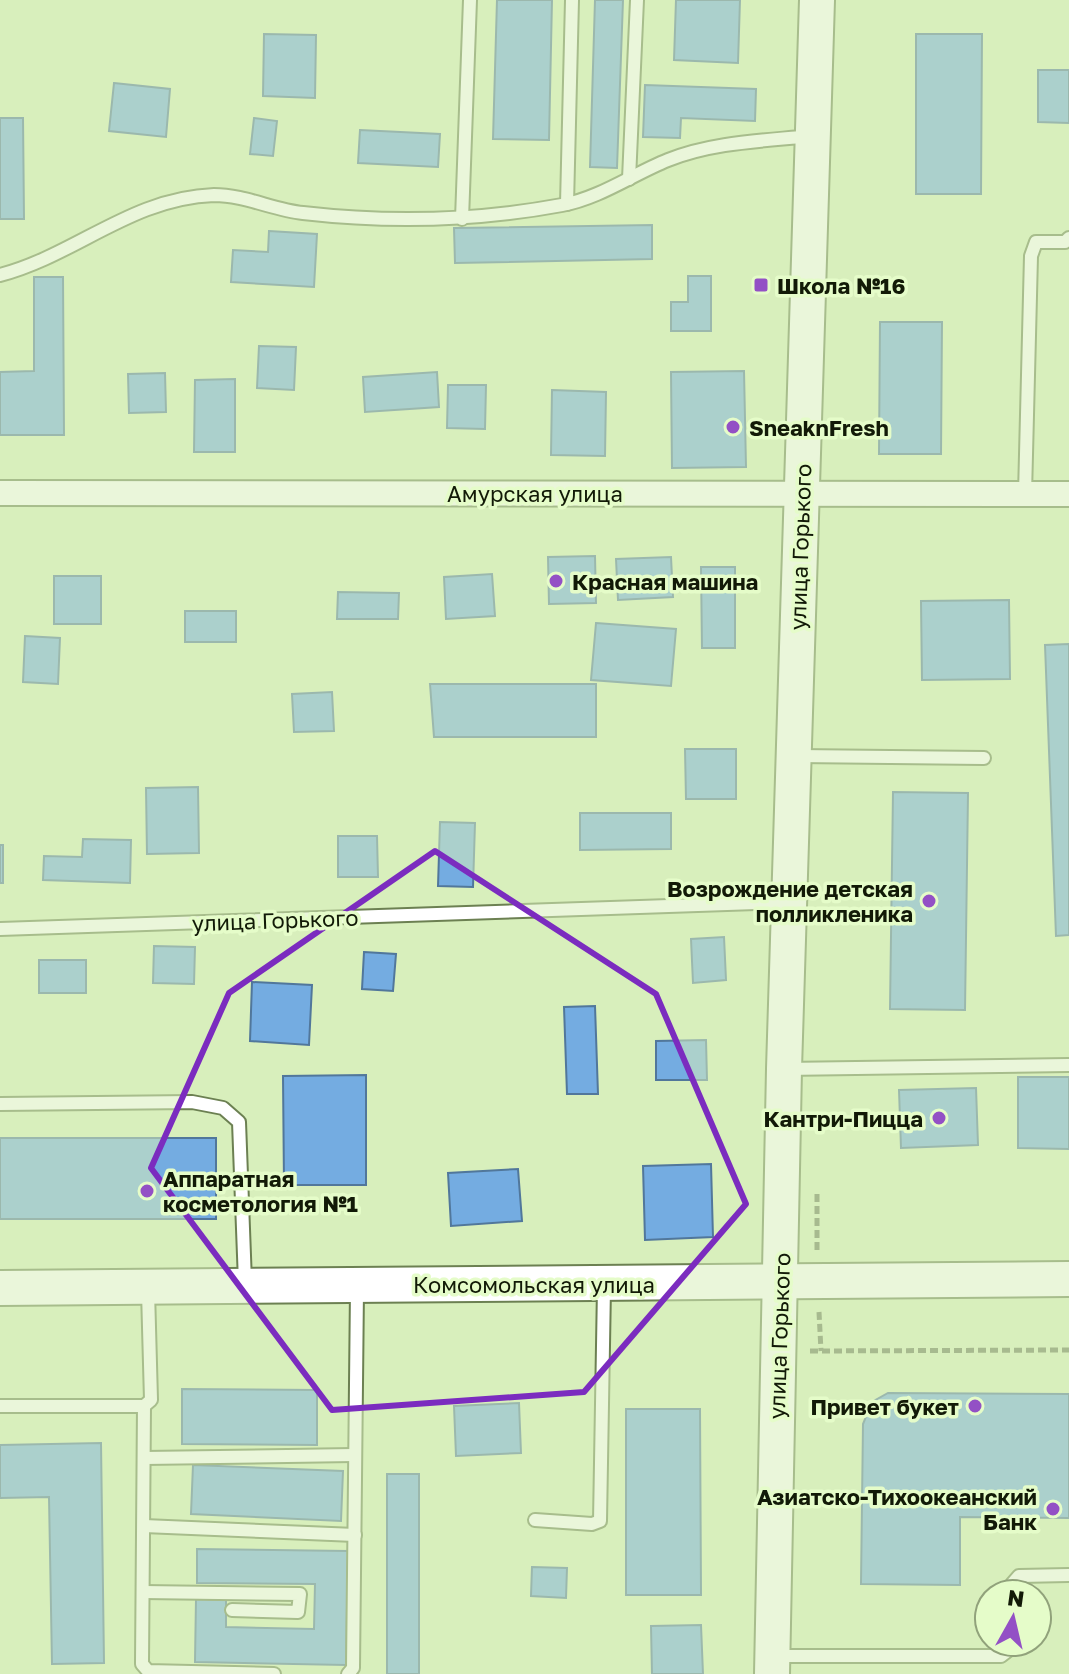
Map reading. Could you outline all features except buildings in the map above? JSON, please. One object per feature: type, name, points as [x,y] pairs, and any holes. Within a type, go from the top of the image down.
[{"type":"main road","name":"улица Горького","points":[[772,1665],[784,1069],[817,0]]},
{"type":"main road","name":"Комсомольская улица","points":[[0,1288],[1069,1279]]},
{"type":"street","name":"Амурская улица","points":[[0,493],[1069,494]]},
{"type":"lane","points":[[462,219],[470,0]]},
{"type":"lane","points":[[567,204],[572,0]]},
{"type":"lane","points":[[629,179],[637,0]]},
{"type":"lane","points":[[0,275],[24,268],[134,212],[155,205],[215,195],[300,213],[396,221],[462,219],[567,204],[669,160],[719,145],[814,136]]},
{"type":"lane","points":[[1025,494],[1031,256],[1036,242],[1065,242],[1069,238]]},
{"type":"lane","points":[[794,756],[984,758]]},
{"type":"lane","name":"улица Горького","points":[[0,929],[789,902]]},
{"type":"lane","points":[[784,1069],[1069,1065]]},
{"type":"lane","points":[[0,1104],[192,1102],[223,1108],[239,1122],[245,1284]]},
{"type":"lane","points":[[535,1520],[592,1524],[600,1521],[604,1283]]},
{"type":"lane","points":[[348,1674],[353,1668],[357,1286]]},
{"type":"lane","points":[[0,1406],[144,1406],[151,1400],[148,1288]]},
{"type":"lane","points":[[144,1406],[142,1664],[148,1673],[274,1674]]},
{"type":"lane","points":[[144,1458],[354,1455]]},
{"type":"lane","points":[[144,1526],[355,1535]]},
{"type":"lane","points":[[1017,1578],[1069,1575]]},
{"type":"lane","points":[[143,1592],[300,1594],[298,1612],[232,1610]]},
{"type":"lane","points":[[772,1665],[973,1657]]},
{"type":"path","points":[[777,1351],[1069,1350]]},
{"type":"highlighted area","points":[[435,851],[656,994],[746,1204],[584,1392],[332,1410],[151,1168],[229,993]]},
{"type":"place","name":"Школа №16","points":[[761,285]]},
{"type":"place","name":"SneaknFresh","points":[[733,427]]},
{"type":"place","name":"Красная машина","points":[[556,581]]},
{"type":"place","name":"Возрождение детская полликленика","points":[[929,901]]},
{"type":"place","name":"Кантри-Пицца","points":[[939,1118]]},
{"type":"place","name":"Аппаратная косметология №1","points":[[147,1191]]},
{"type":"place","name":"Привет букет","points":[[975,1406]]},
{"type":"place","name":"Азиатско-Тихоокеанский Банк","points":[[1053,1509]]}]
